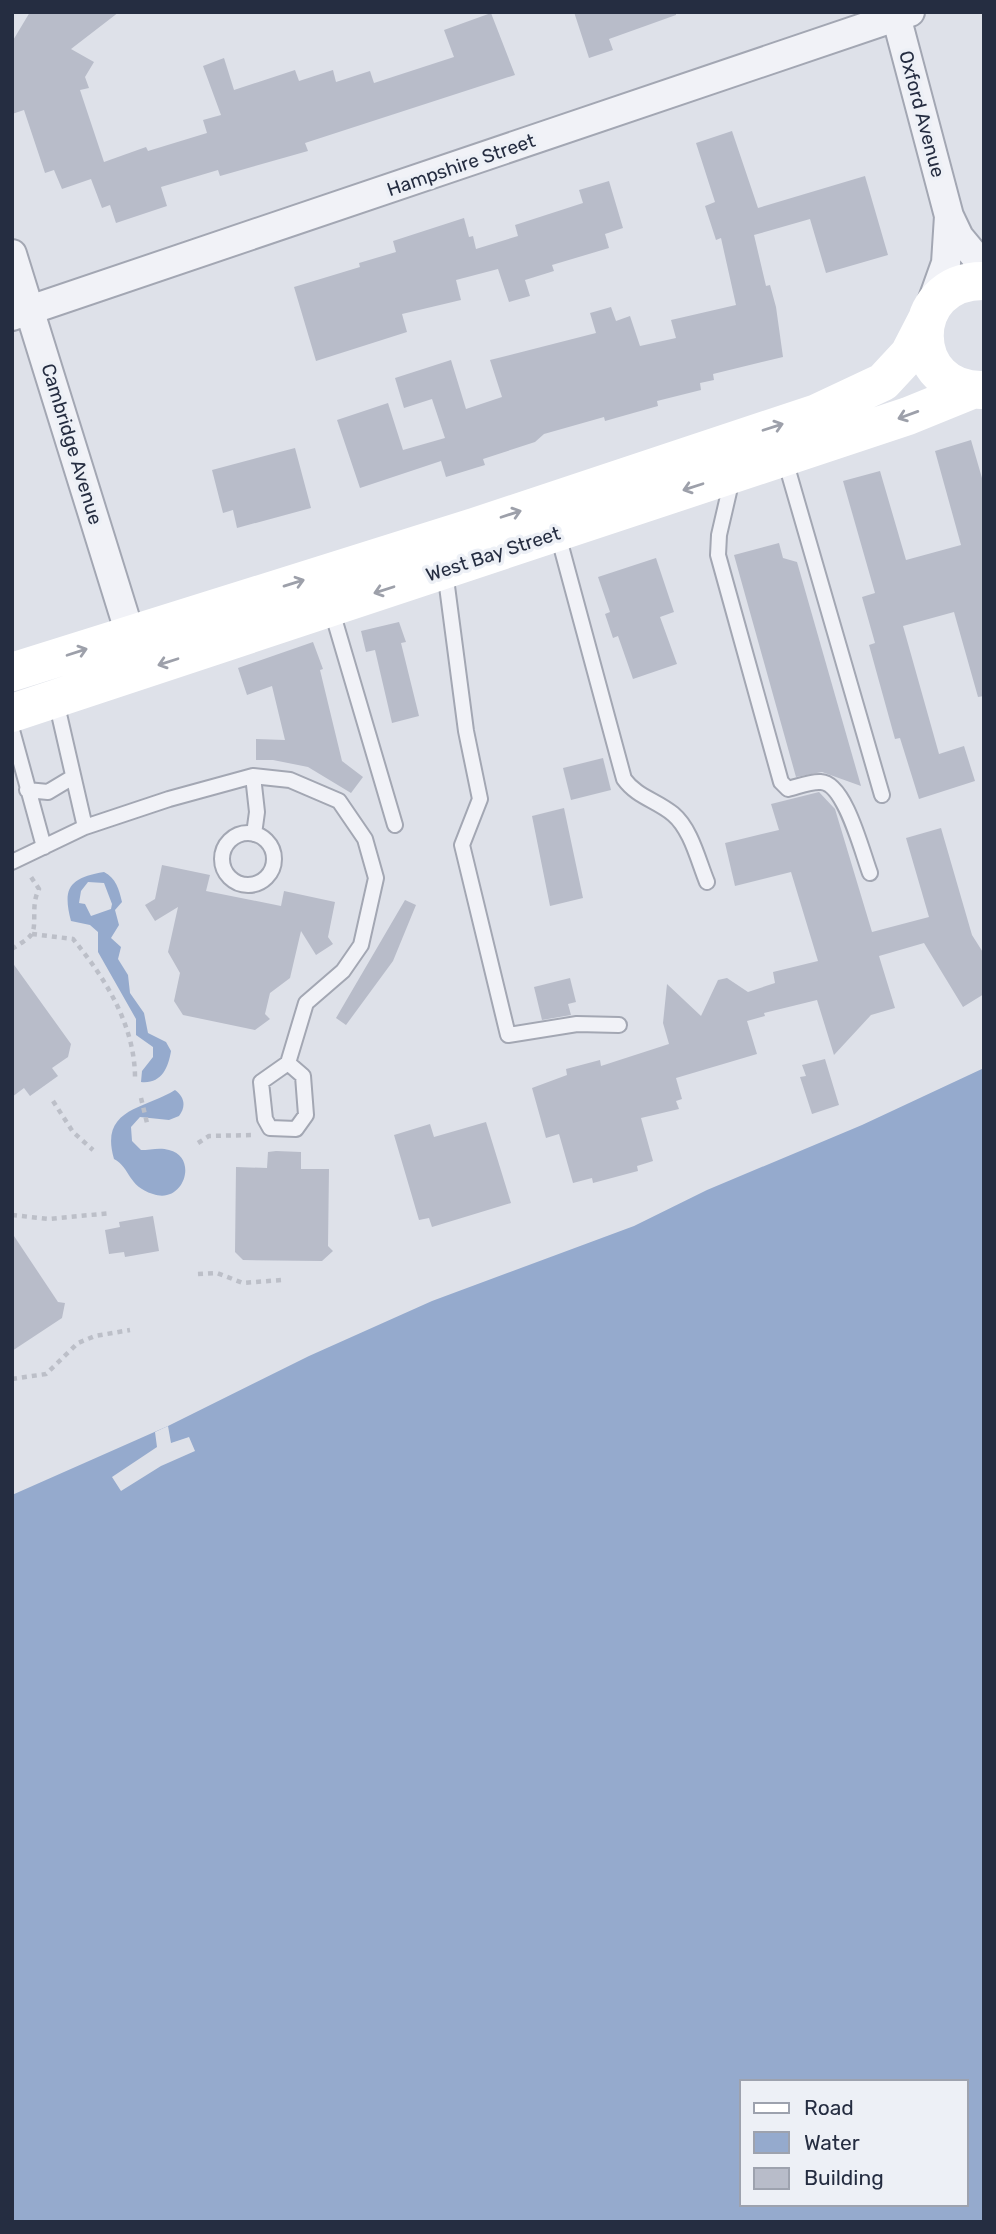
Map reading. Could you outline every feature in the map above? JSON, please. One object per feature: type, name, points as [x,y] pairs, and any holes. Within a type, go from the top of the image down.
[{"type":"main road","points":[[978,390],[953,385],[934,368],[925,343],[928,314],[954,287],[984,281]]},
{"type":"main road","name":"West Bay Street","points":[[12,673],[468,529],[817,413],[883,382],[909,354],[928,314]]},
{"type":"main road","name":"West Bay Street","points":[[12,713],[908,416],[978,390]]},
{"type":"street","name":"Oxford Avenue","points":[[900,14],[948,216],[946,263],[928,314]]},
{"type":"street","name":"Hampshire Street","points":[[21,314],[900,14]]},
{"type":"street","name":"Oxford Avenue","points":[[948,216],[984,268]]},
{"type":"street","name":"Cambridge Avenue","points":[[12,254],[21,314],[130,634]]},
{"type":"lane","points":[[785,457],[882,795]]},
{"type":"lane","points":[[733,474],[719,534],[718,555],[781,782],[788,789],[820,781],[832,785],[846,807],[870,873]]},
{"type":"lane","points":[[557,532],[624,779],[632,791],[671,812],[683,824],[707,882]]},
{"type":"lane","points":[[445,569],[466,732],[480,799],[462,845],[508,1035],[577,1024],[619,1025]]},
{"type":"lane","points":[[331,608],[395,825]]},
{"type":"lane","points":[[55,699],[85,827]]},
{"type":"lane","points":[[12,730],[44,847]]},
{"type":"lane","points":[[253,776],[257,812],[254,834]]},
{"type":"lane","points":[[16,860],[85,827],[169,799],[253,776],[290,780],[338,801],[365,839],[376,878],[361,945],[343,971],[306,1003],[288,1063],[261,1083],[265,1119],[270,1128],[296,1129],[306,1115],[303,1076],[288,1063]]},
{"type":"lane","points":[[27,790],[48,792],[73,777]]},
{"type":"path","points":[[12,949],[32,934],[32,902],[39,889],[16,860]]},
{"type":"path","points":[[32,934],[73,939],[103,975],[122,1018],[135,1065],[135,1081]]},
{"type":"path","points":[[142,1098],[147,1123]]},
{"type":"path","points":[[53,1101],[74,1132],[93,1150]]},
{"type":"path","points":[[198,1143],[209,1136],[261,1135],[270,1128]]},
{"type":"path","points":[[12,1215],[60,1219],[111,1213]]},
{"type":"path","points":[[198,1274],[217,1273],[243,1283],[281,1280]]},
{"type":"path","points":[[12,1378],[46,1374],[78,1343],[95,1336],[130,1330]]},
{"type":"water","points":[[104,872],[116,884],[122,902],[115,910],[119,925],[111,938],[121,947],[118,959],[128,975],[130,993],[144,1013],[148,1033],[166,1042],[171,1051],[168,1064],[154,1081],[141,1082],[142,1071],[153,1057],[153,1047],[136,1035],[136,1019],[98,952],[98,932],[90,925],[71,921],[68,900],[71,886],[92,874]],"holes":[[[88,882],[104,883],[112,904],[111,909],[91,916],[85,904],[79,903],[81,891]]]},
{"type":"water","points":[[984,1068],[984,2222],[12,2222],[12,1495],[168,1426],[309,1356],[432,1301],[634,1226],[707,1190],[862,1125]]},
{"type":"water","points":[[175,1090],[183,1102],[179,1116],[169,1120],[140,1117],[131,1127],[132,1141],[141,1150],[169,1150],[184,1161],[184,1179],[180,1187],[164,1196],[145,1191],[134,1182],[124,1167],[114,1159],[111,1142],[113,1129],[128,1112]]},
{"type":"pier","points":[[168,1426],[171,1443],[189,1437],[195,1451],[161,1466],[121,1491],[112,1477],[157,1447],[155,1432]]},
{"type":"building","points":[[30,12],[119,12],[71,49],[94,62],[85,77],[89,88],[80,90],[104,162],[146,147],[148,151],[207,133],[203,120],[221,115],[203,66],[224,58],[234,90],[295,70],[299,81],[333,70],[336,82],[370,71],[374,83],[454,57],[444,30],[491,13],[515,75],[305,143],[308,151],[220,176],[218,170],[161,187],[167,206],[116,223],[110,205],[102,208],[91,179],[62,189],[54,170],[45,173],[24,110],[12,114],[12,42]]},
{"type":"building","points":[[574,12],[676,12],[676,15],[609,39],[613,50],[589,58]]},
{"type":"building","points":[[732,131],[758,208],[865,176],[888,255],[826,273],[810,219],[754,235],[766,286],[770,285],[776,307],[783,357],[713,374],[714,380],[700,383],[701,390],[657,401],[658,406],[605,421],[604,417],[544,434],[535,442],[483,459],[485,465],[446,477],[441,461],[360,488],[337,420],[388,403],[403,450],[445,438],[432,399],[404,408],[395,378],[451,360],[466,409],[502,397],[490,360],[596,333],[590,313],[611,307],[616,321],[630,316],[640,346],[676,338],[671,320],[736,305],[721,238],[716,240],[705,206],[715,202],[696,143]]},
{"type":"building","points":[[609,181],[623,228],[605,234],[609,248],[552,265],[554,271],[525,280],[530,296],[509,302],[498,269],[456,280],[461,300],[402,314],[407,332],[316,361],[294,287],[360,267],[359,263],[396,252],[393,241],[464,218],[469,237],[473,236],[476,249],[518,236],[515,225],[583,203],[579,190]]},
{"type":"building","points":[[971,440],[984,485],[984,696],[978,697],[954,612],[903,626],[939,754],[964,746],[975,781],[919,799],[900,738],[895,739],[869,645],[875,643],[862,597],[875,593],[843,481],[880,471],[906,560],[961,545],[935,451]]},
{"type":"building","points":[[295,448],[311,508],[237,528],[233,510],[223,513],[212,470]]},
{"type":"building","points":[[779,543],[783,558],[797,562],[861,786],[822,772],[796,777],[734,555]]},
{"type":"building","points":[[656,558],[674,612],[660,617],[677,664],[633,679],[618,636],[613,638],[605,614],[610,612],[598,577]]},
{"type":"building","points":[[399,622],[406,642],[401,643],[419,716],[392,723],[375,650],[366,652],[361,631]]},
{"type":"building","points":[[313,642],[323,669],[320,670],[342,761],[363,777],[351,793],[308,767],[273,760],[256,760],[256,739],[285,740],[272,686],[247,695],[238,668]]},
{"type":"building","points":[[603,758],[611,790],[571,800],[563,768]]},
{"type":"building","points":[[819,792],[835,809],[872,932],[929,917],[906,838],[941,828],[972,935],[984,954],[984,994],[963,1007],[924,943],[879,956],[895,1008],[871,1015],[834,1055],[817,1000],[764,1013],[765,1016],[747,1021],[757,1054],[676,1078],[682,1099],[676,1101],[679,1109],[641,1118],[653,1161],[637,1166],[638,1171],[593,1183],[592,1178],[573,1183],[559,1134],[546,1138],[532,1088],[567,1075],[566,1069],[600,1060],[601,1066],[669,1044],[663,1023],[667,984],[701,1016],[718,980],[727,978],[748,992],[775,983],[773,972],[818,961],[791,872],[735,886],[725,843],[779,830],[771,804]]},
{"type":"building","points":[[564,808],[583,898],[550,906],[532,816]]},
{"type":"building","points":[[162,865],[210,875],[206,891],[281,906],[284,891],[335,902],[328,937],[333,944],[316,955],[301,931],[290,978],[270,993],[265,1014],[270,1019],[255,1030],[183,1015],[174,1001],[180,973],[168,952],[178,907],[155,921],[145,905],[155,899]]},
{"type":"building","points":[[405,900],[416,905],[393,961],[346,1025],[336,1018]]},
{"type":"building","points":[[12,962],[71,1044],[68,1057],[52,1068],[58,1076],[30,1096],[24,1088],[12,1097]]},
{"type":"building","points":[[570,978],[576,1002],[568,1004],[571,1015],[542,1020],[534,987]]},
{"type":"building","points":[[825,1059],[839,1105],[812,1114],[800,1077],[806,1076],[802,1065]]},
{"type":"building","points":[[486,1122],[511,1203],[432,1227],[429,1218],[419,1220],[394,1135],[430,1124],[434,1137]]},
{"type":"building","points":[[268,1152],[301,1152],[301,1169],[329,1169],[328,1246],[333,1251],[322,1261],[243,1260],[235,1252],[236,1167],[267,1168]]},
{"type":"building","points":[[153,1216],[159,1251],[125,1257],[124,1252],[109,1254],[105,1230],[120,1227],[119,1222]]},
{"type":"building","points":[[12,1233],[58,1302],[65,1303],[62,1318],[12,1351]]}]
